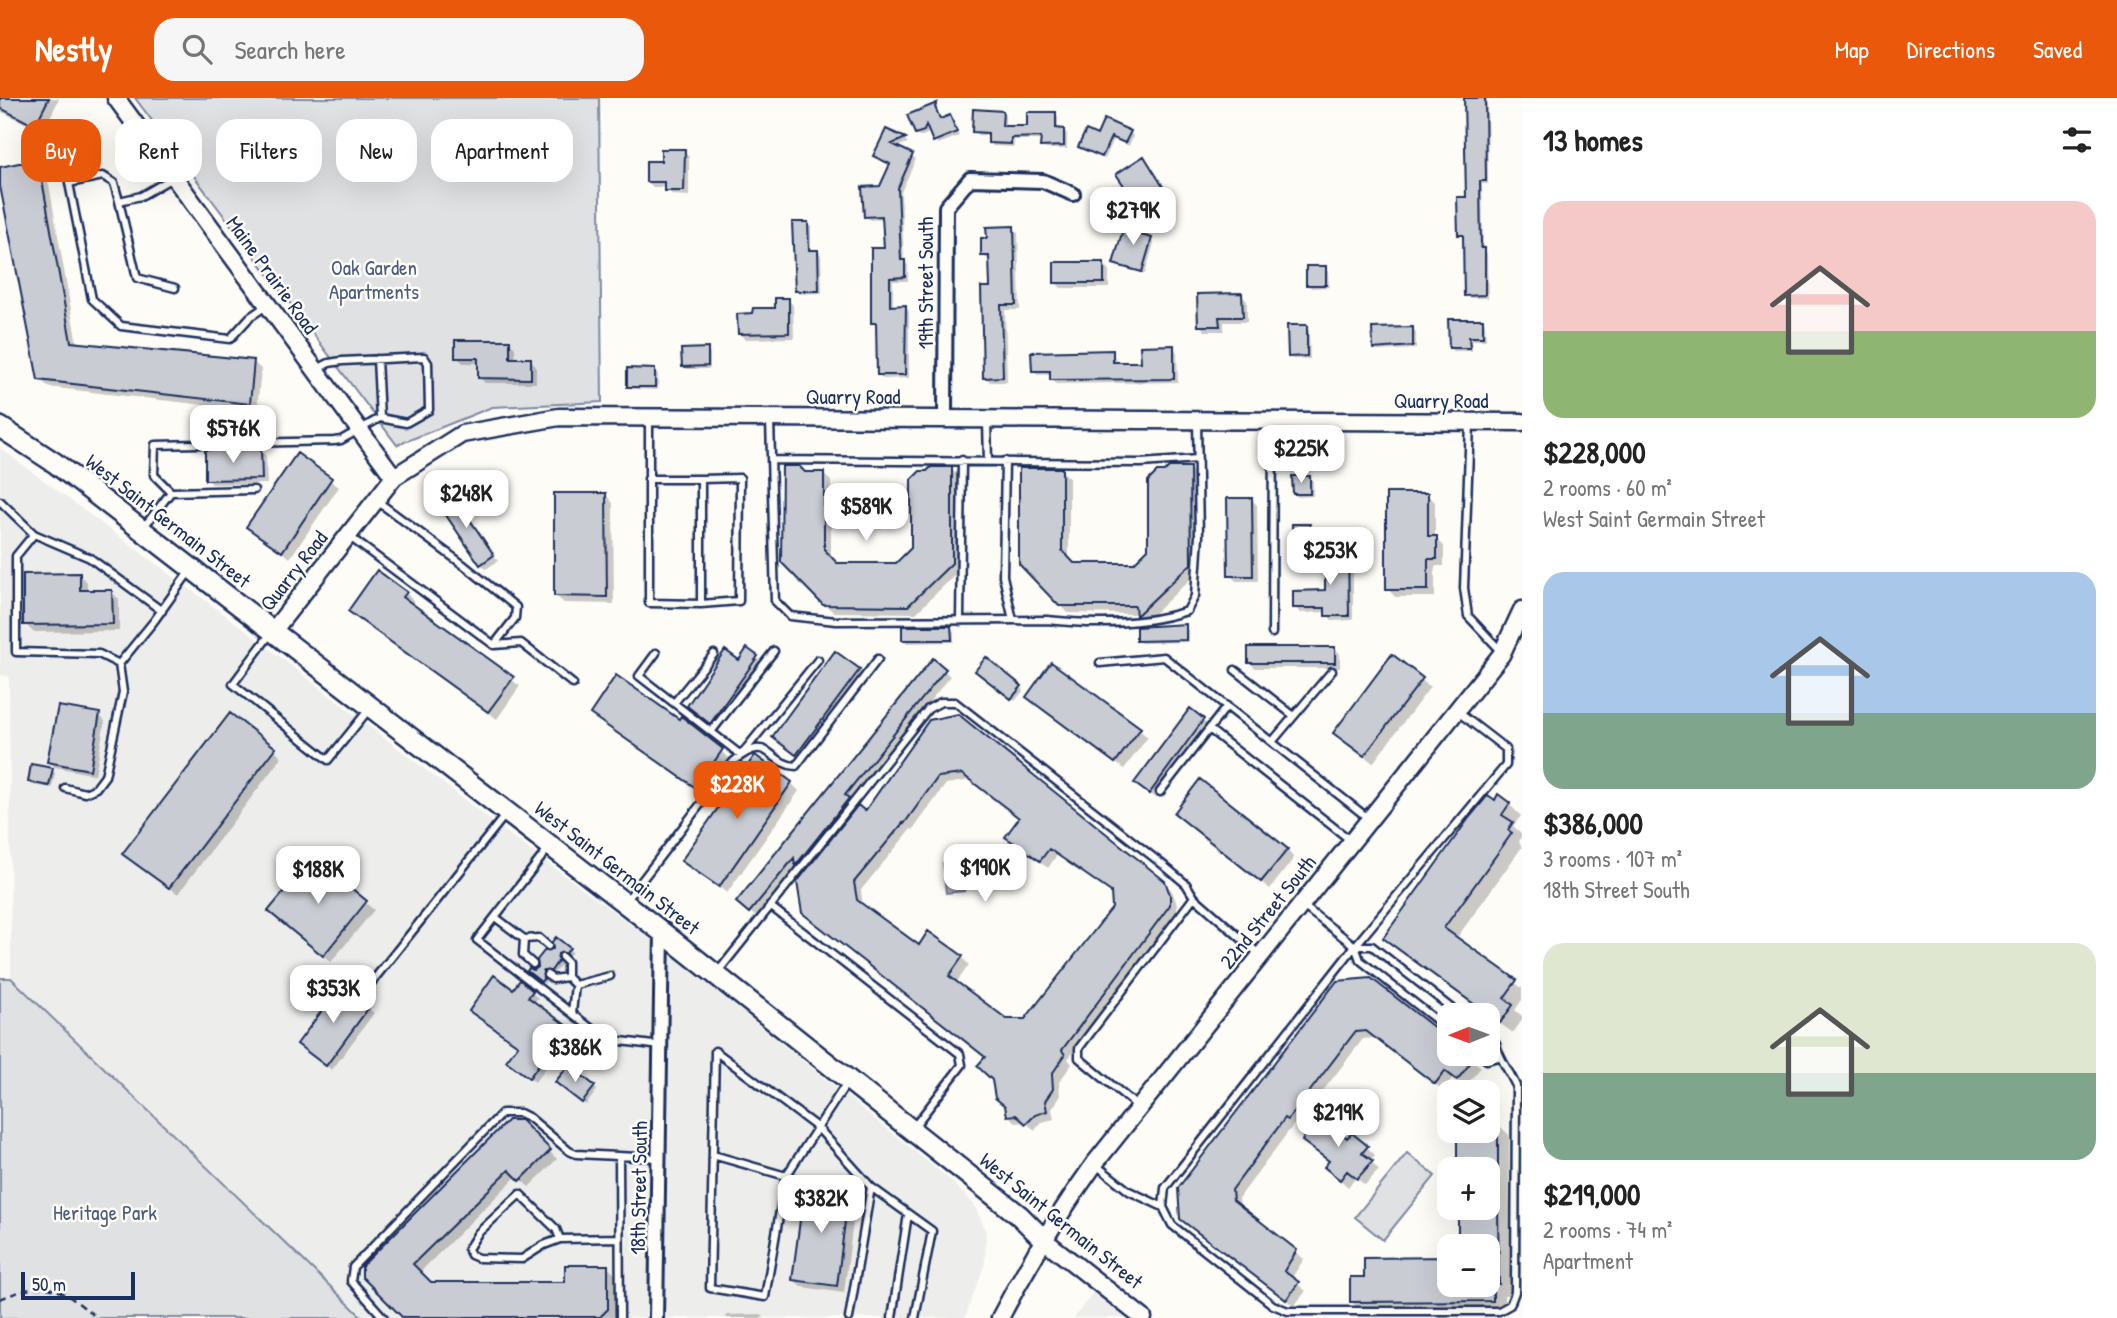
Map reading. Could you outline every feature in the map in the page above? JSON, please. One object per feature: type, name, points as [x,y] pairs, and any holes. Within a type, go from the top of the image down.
[{"type":"main road","name":"West Saint Germain Street","points":[[0,412],[55,463]]},
{"type":"main road","name":"West Saint Germain Street","points":[[0,427],[55,463],[625,903],[912,1129],[1020,1216],[1044,1240]]},
{"type":"street","name":"Maine Prairie Road","points":[[116,98],[131,119]]},
{"type":"street","name":"19th Street South","points":[[945,419],[946,207],[970,179],[1043,181],[1073,194]]},
{"type":"street","name":"Maine Prairie Road","points":[[177,182],[394,477]]},
{"type":"street","name":"Quarry Road","points":[[273,631],[394,477],[462,433],[559,416],[1522,422]]},
{"type":"street","name":"22nd Street South","points":[[1000,1318],[1063,1207],[1095,1163],[1502,652],[1522,610]]},
{"type":"street","name":"18th Street South","points":[[656,1318],[662,932]]},
{"type":"street","name":"West Saint Germain Street","points":[[1044,1240],[1143,1318]]},
{"type":"lane","points":[[175,288],[137,278],[114,183],[103,176],[69,183],[92,299],[121,326],[230,339],[250,317],[268,305]]},
{"type":"lane","points":[[118,201],[141,196],[165,182]]},
{"type":"lane","points":[[254,490],[171,492],[154,475],[155,445],[334,441],[380,418],[406,423],[429,410],[428,363],[424,357],[342,361],[329,363],[316,370]]},
{"type":"lane","points":[[377,359],[380,418]]},
{"type":"lane","points":[[648,479],[740,478],[740,601],[701,604],[649,603],[648,479],[649,417]]},
{"type":"lane","points":[[770,418],[775,601],[790,615],[836,621],[1047,620],[1077,624],[1162,619],[1187,611],[1195,596],[1199,536],[1197,421]]},
{"type":"lane","points":[[987,419],[988,461]]},
{"type":"lane","points":[[1272,633],[1273,421]]},
{"type":"lane","points":[[1470,422],[1464,588],[1468,616],[1502,652]]},
{"type":"lane","points":[[771,460],[1141,463],[1198,459]]},
{"type":"lane","points":[[960,621],[962,460]]},
{"type":"lane","points":[[1005,461],[1003,576],[1013,620]]},
{"type":"lane","points":[[701,480],[701,604]]},
{"type":"lane","points":[[142,530],[171,492]]},
{"type":"lane","points":[[376,500],[516,607],[515,618],[494,645]]},
{"type":"lane","points":[[0,501],[34,534],[90,558],[162,611]]},
{"type":"lane","points":[[34,534],[16,556],[16,652],[99,654],[118,664]]},
{"type":"lane","points":[[348,536],[494,645],[521,643],[573,684]]},
{"type":"lane","points":[[65,788],[85,793],[96,788],[105,776],[123,692],[118,664],[162,611],[192,568]]},
{"type":"lane","points":[[273,631],[233,684],[328,760],[371,707]]},
{"type":"lane","points":[[711,732],[774,651]]},
{"type":"lane","points":[[656,653],[639,676],[741,755]]},
{"type":"lane","points":[[674,703],[714,654]]},
{"type":"lane","points":[[1100,663],[1164,657],[1369,819]]},
{"type":"lane","points":[[625,903],[733,762],[818,660]]},
{"type":"lane","points":[[741,755],[757,748],[765,749],[790,766],[796,766],[878,660]]},
{"type":"lane","points":[[1235,670],[1294,716]]},
{"type":"lane","points":[[1272,742],[1332,671]]},
{"type":"lane","points":[[716,974],[928,709],[941,702],[955,702],[1162,864],[1186,884],[1194,897],[1261,956]]},
{"type":"lane","points":[[1160,792],[1227,706]]},
{"type":"lane","points":[[1456,710],[1506,748],[1506,765],[1355,946],[1207,1137],[1164,1188],[1163,1207],[1171,1225],[1273,1305],[1288,1311],[1499,1311],[1510,1305],[1515,1292],[1516,1086],[1508,1066],[1500,1059]]},
{"type":"lane","points":[[1209,729],[1352,841]]},
{"type":"lane","points":[[371,983],[507,812]]},
{"type":"lane","points":[[551,846],[477,940],[605,1039],[661,1046]]},
{"type":"lane","points":[[1139,1107],[1079,1059],[1079,1048],[1194,897]]},
{"type":"lane","points":[[1301,905],[1355,946],[1360,960],[1437,1021]]},
{"type":"lane","points":[[770,906],[960,1054],[962,1065],[912,1129]]},
{"type":"lane","points":[[495,917],[524,939],[539,938],[548,946]]},
{"type":"lane","points":[[524,939],[523,955],[534,964]]},
{"type":"lane","points":[[1355,946],[1372,946],[1445,1003]]},
{"type":"lane","points":[[562,957],[567,962],[567,977],[575,985]]},
{"type":"lane","points":[[547,975],[553,979],[567,977]]},
{"type":"lane","points":[[575,985],[610,976]]},
{"type":"lane","points":[[572,1013],[575,985]]},
{"type":"lane","points":[[849,1079],[818,1128],[786,1176],[765,1297],[709,1288],[715,1051],[818,1128],[871,1187],[932,1231],[915,1318]]},
{"type":"lane","points":[[384,1318],[354,1286],[351,1281],[353,1268],[502,1113],[520,1113],[530,1118],[576,1154],[659,1158]]},
{"type":"lane","points":[[712,1155],[786,1176]]},
{"type":"lane","points":[[619,1157],[620,1318]]},
{"type":"lane","points":[[1095,1163],[1129,1191],[1163,1207]]},
{"type":"lane","points":[[849,1318],[871,1187]]},
{"type":"lane","points":[[559,1239],[556,1229],[520,1194],[478,1233],[468,1249],[471,1255],[478,1258],[522,1259],[559,1239],[620,1238]]},
{"type":"lane","points":[[892,1318],[908,1214]]},
{"type":"path","points":[[0,1299],[31,1289],[55,1289],[70,1296],[97,1318]]},
{"type":"shaded area","points":[[0,448],[244,629],[510,835],[672,955],[949,1179],[974,1204],[986,1231],[985,1263],[965,1318],[363,1318],[11,978],[9,676],[0,675]]},
{"type":"shaded area","points":[[961,861],[964,891],[946,893],[943,863]]},
{"type":"shaded area","points":[[1097,1287],[1133,1318],[1074,1318]]},
{"type":"green space","name":"Oak Garden Apartments","points":[[135,98],[599,98],[602,402],[492,407],[397,445],[198,182],[202,182],[202,119],[151,119]]},
{"type":"green space","name":"Heritage Park","points":[[0,978],[11,978],[363,1318],[0,1318]]},
{"type":"green space","points":[[1407,1153],[1435,1176],[1383,1240],[1355,1217]]},
{"type":"building","points":[[0,98],[49,98],[38,119],[21,119],[0,108]]},
{"type":"building","points":[[1464,98],[1485,98],[1486,181],[1480,181],[1485,295],[1464,296],[1463,235],[1458,235],[1457,197],[1466,197]]},
{"type":"building","points":[[937,103],[935,107],[940,119],[950,115],[957,132],[933,142],[926,125],[924,131],[915,134],[907,115]]},
{"type":"building","points":[[973,109],[1003,111],[1002,126],[1027,126],[1027,112],[1056,112],[1056,128],[1064,129],[1064,146],[1040,147],[1041,137],[1011,138],[1011,144],[988,143],[988,133],[972,132]]},
{"type":"building","points":[[1104,119],[1131,131],[1125,143],[1111,137],[1102,157],[1078,147],[1086,130],[1097,135]]},
{"type":"building","points":[[886,129],[906,138],[892,144],[913,154],[898,188],[901,260],[905,260],[905,277],[890,278],[890,306],[906,305],[905,375],[877,375],[876,323],[871,323],[871,248],[884,248],[882,216],[864,217],[862,187],[880,186],[890,164],[873,156]]},
{"type":"building","points":[[661,149],[685,149],[684,191],[664,191],[664,182],[646,182],[646,161],[661,161]]},
{"type":"building","points":[[1144,156],[1165,190],[1147,202],[1138,188],[1129,193],[1116,174]]},
{"type":"building","points":[[21,163],[21,182],[42,182],[71,342],[254,360],[250,404],[38,380],[0,186],[0,167]]},
{"type":"building","points":[[1126,219],[1144,224],[1141,235],[1152,238],[1142,272],[1113,264]]},
{"type":"building","points":[[792,222],[808,222],[809,250],[818,250],[819,291],[795,291]]},
{"type":"building","points":[[1014,226],[1016,305],[1001,305],[1003,377],[983,378],[981,287],[990,287],[989,256],[981,256],[981,238],[987,238],[986,227]]},
{"type":"building","points":[[1054,262],[1104,262],[1104,283],[1054,283]]},
{"type":"building","points":[[1306,266],[1326,266],[1326,285],[1306,285]]},
{"type":"building","points":[[1242,293],[1243,317],[1219,317],[1220,326],[1198,326],[1197,294]]},
{"type":"building","points":[[775,298],[789,298],[789,333],[738,334],[737,314],[752,313],[753,308],[775,308]]},
{"type":"building","points":[[1448,319],[1483,319],[1483,337],[1469,337],[1470,348],[1449,348]]},
{"type":"building","points":[[1287,325],[1307,325],[1307,356],[1288,357]]},
{"type":"building","points":[[1413,327],[1413,346],[1373,349],[1372,328]]},
{"type":"building","points":[[455,340],[510,340],[510,358],[531,358],[531,379],[478,378],[478,358],[455,358]]},
{"type":"building","points":[[1174,345],[1174,379],[1050,380],[1050,371],[1032,371],[1031,352],[1113,350],[1113,362],[1141,362],[1140,346]]},
{"type":"building","points":[[708,348],[708,366],[682,367],[681,349]]},
{"type":"building","points":[[627,368],[655,369],[655,387],[627,387]]},
{"type":"building","points":[[261,449],[262,479],[205,480],[205,450]]},
{"type":"building","points":[[297,453],[332,478],[282,552],[246,527]]},
{"type":"building","points":[[782,466],[799,466],[805,472],[824,472],[824,549],[837,563],[896,563],[911,548],[911,480],[920,471],[927,471],[931,467],[952,467],[952,563],[908,606],[823,605],[781,562]]},
{"type":"building","points":[[1169,467],[1190,467],[1191,564],[1136,616],[1135,606],[1059,606],[1019,564],[1019,468],[1062,468],[1062,550],[1074,563],[1134,563],[1148,549],[1148,481],[1157,472],[1164,472]]},
{"type":"building","points":[[1292,476],[1310,476],[1310,494],[1293,494]]},
{"type":"building","points":[[554,493],[606,493],[607,597],[554,596]]},
{"type":"building","points":[[1386,493],[1428,493],[1428,536],[1437,536],[1437,559],[1428,559],[1428,590],[1386,590]]},
{"type":"building","points":[[453,495],[494,555],[480,565],[439,505]]},
{"type":"building","points":[[1227,498],[1252,498],[1253,576],[1228,576]]},
{"type":"building","points":[[1292,524],[1310,524],[1311,559],[1293,560]]},
{"type":"building","points":[[1325,548],[1348,548],[1349,616],[1325,616],[1325,608],[1293,608],[1293,591],[1325,590]]},
{"type":"building","points":[[377,570],[407,592],[403,597],[514,677],[488,712],[348,611]]},
{"type":"building","points":[[80,573],[80,590],[112,590],[113,624],[23,625],[23,574]]},
{"type":"building","points":[[1186,624],[1186,640],[1136,641],[1136,627]]},
{"type":"building","points":[[902,626],[951,626],[952,640],[902,640]]},
{"type":"building","points":[[1248,647],[1335,647],[1335,663],[1248,663]]},
{"type":"building","points":[[747,648],[758,656],[710,724],[687,706],[725,650],[739,660]]},
{"type":"building","points":[[835,651],[860,669],[796,755],[772,737]]},
{"type":"building","points":[[1392,654],[1423,678],[1364,756],[1333,733]]},
{"type":"building","points":[[986,657],[1022,686],[1011,699],[975,671]]},
{"type":"building","points":[[933,658],[946,669],[845,795],[849,798],[795,866],[794,858],[749,913],[736,902]]},
{"type":"building","points":[[1051,662],[1141,728],[1115,763],[1026,697]]},
{"type":"building","points":[[616,675],[679,719],[681,716],[723,749],[696,788],[590,714]]},
{"type":"building","points":[[58,706],[100,713],[90,770],[47,762]]},
{"type":"building","points":[[1190,708],[1204,719],[1149,794],[1134,783]]},
{"type":"building","points":[[230,713],[276,748],[169,888],[122,854]]},
{"type":"building","points":[[958,714],[1165,881],[1170,895],[1170,905],[1062,1050],[1065,1055],[1052,1074],[1053,1089],[1045,1101],[1047,1111],[1035,1115],[1026,1124],[1016,1115],[1007,1116],[1005,1106],[995,1098],[992,1080],[977,1066],[985,1057],[802,913],[797,882],[858,805],[865,811],[929,720]],"holes":[[[962,774],[1019,818],[1005,837],[1040,861],[1049,849],[1111,892],[1112,908],[1025,1019],[1007,1019],[949,976],[963,956],[928,931],[919,945],[857,900],[854,882],[904,824],[938,777]]]},
{"type":"building","points":[[755,755],[792,782],[719,887],[681,861]]},
{"type":"building","points":[[31,764],[53,768],[49,786],[28,782]]},
{"type":"building","points":[[1200,779],[1288,849],[1261,882],[1174,813]]},
{"type":"building","points":[[1498,794],[1510,803],[1502,815],[1513,822],[1508,830],[1512,833],[1444,928],[1517,980],[1504,998],[1513,1005],[1500,1023],[1500,1003],[1472,1003],[1383,938],[1469,818],[1488,795],[1495,800]]},
{"type":"building","points":[[313,857],[367,901],[323,956],[268,911]]},
{"type":"building","points":[[556,937],[570,948],[566,953],[558,954],[558,961],[551,971],[543,971],[541,982],[527,971],[529,968],[534,970],[538,967],[537,960],[545,950],[553,949],[552,942]]},
{"type":"building","points":[[494,975],[513,989],[520,980],[533,991],[528,997],[567,1026],[529,1078],[506,1061],[518,1045],[469,1011]]},
{"type":"building","points":[[1371,978],[1437,1030],[1437,1066],[1468,1066],[1457,1080],[1445,1071],[1435,1084],[1366,1031],[1355,1032],[1288,1120],[1285,1118],[1232,1190],[1233,1200],[1297,1250],[1284,1271],[1299,1282],[1286,1300],[1180,1219],[1178,1188],[1337,981]]},
{"type":"building","points":[[341,985],[370,1006],[326,1066],[297,1044]]},
{"type":"building","points":[[569,1065],[595,1086],[582,1103],[555,1082]]},
{"type":"building","points":[[1322,1116],[1347,1138],[1352,1133],[1368,1146],[1362,1153],[1373,1161],[1357,1179],[1347,1171],[1340,1180],[1324,1167],[1329,1161],[1302,1141],[1310,1125],[1313,1128]]},
{"type":"building","points":[[508,1120],[521,1120],[551,1150],[520,1181],[509,1170],[413,1264],[431,1282],[565,1282],[565,1265],[608,1265],[608,1309],[600,1317],[402,1317],[362,1277],[362,1266]]},
{"type":"building","points":[[1457,1143],[1498,1143],[1498,1157],[1457,1157]]},
{"type":"building","points":[[805,1183],[849,1189],[837,1286],[792,1280]]},
{"type":"building","points":[[1458,1220],[1498,1220],[1498,1234],[1458,1234]]},
{"type":"building","points":[[1437,1257],[1437,1297],[1493,1297],[1493,1301],[1350,1302],[1350,1277],[1364,1277],[1364,1258]]}]
